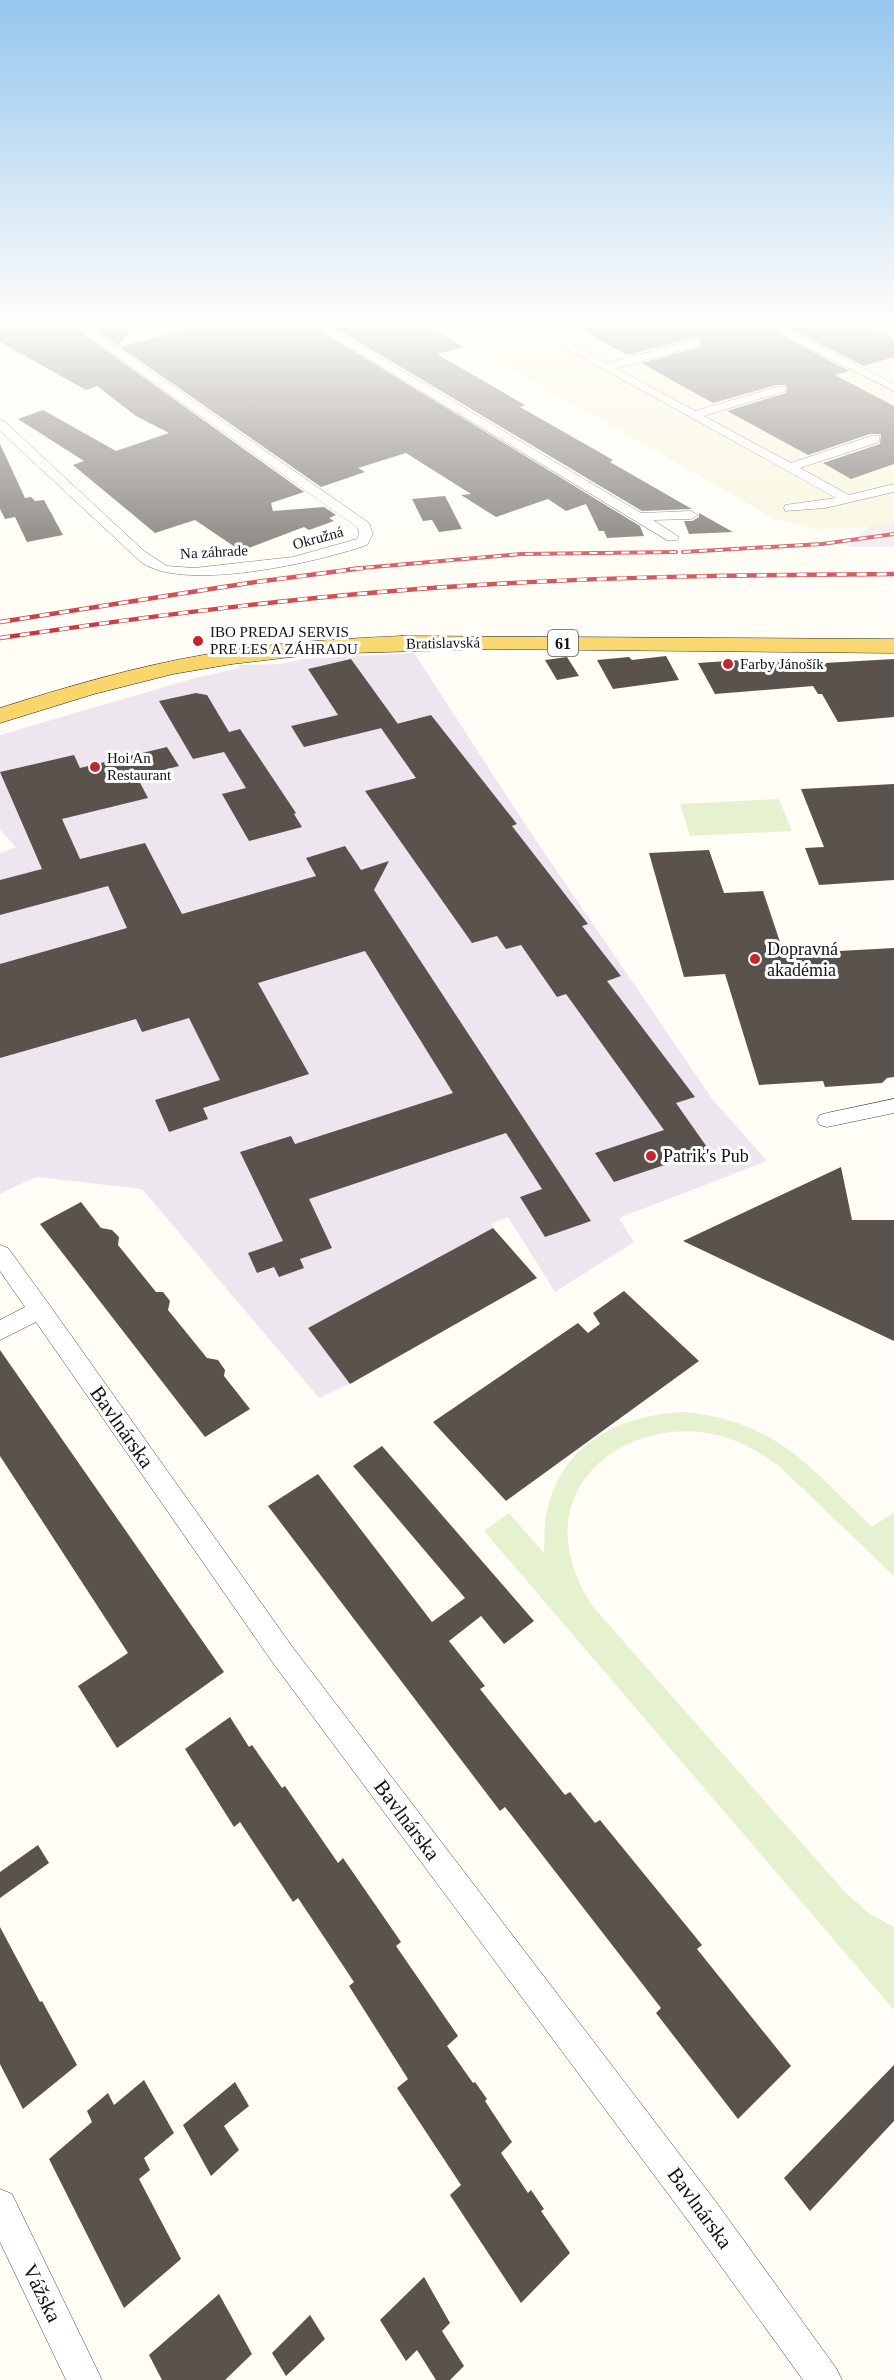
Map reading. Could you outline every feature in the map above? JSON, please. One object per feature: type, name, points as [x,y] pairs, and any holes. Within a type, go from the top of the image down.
[{"type":"main road","name":"Bratislavská","points":[[0,716],[93,687],[161,670],[233,656],[314,648],[477,642],[894,646]]},
{"type":"street","name":"Na záhrade","points":[[8,437],[13,445],[153,565],[165,570],[182,572],[276,565]]},
{"type":"street","name":"Okružná","points":[[237,437],[364,526],[366,534],[362,542],[343,550],[276,565]]},
{"type":"street","points":[[505,437],[672,537]]},
{"type":"street","points":[[735,437],[848,499]]},
{"type":"street","points":[[790,467],[875,440]]},
{"type":"street","points":[[790,508],[848,499],[894,488]]},
{"type":"street","points":[[639,517],[691,515]]},
{"type":"street","points":[[827,1120],[894,1106]]},
{"type":"street","name":"Bavlnárska","points":[[0,1254],[282,1654],[704,2214],[824,2380]]},
{"type":"street","points":[[0,1331],[40,1309]]},
{"type":"street","name":"Vážska","points":[[0,2206],[84,2380]]},
{"type":"shaded area","points":[[632,437],[894,437],[894,523],[869,527],[818,529],[775,519]]},
{"type":"shaded area","points":[[894,523],[894,547],[847,547],[869,527]]},
{"type":"shaded area","points":[[414,653],[529,830],[713,1100],[767,1161],[619,1218],[634,1242],[555,1292],[508,1217],[491,1224],[493,1228],[308,1328],[350,1384],[319,1398],[142,1189],[36,1177],[0,1194],[0,853],[16,847],[0,830],[0,735],[195,678],[239,668],[238,665],[281,664],[303,659]]},
{"type":"green space","points":[[779,799],[792,831],[690,836],[680,804]]},
{"type":"green space","points":[[684,1412],[716,1417],[768,1436],[810,1467],[872,1527],[894,1512],[894,1576],[780,1467],[760,1453],[724,1437],[696,1432],[667,1433],[639,1440],[614,1452],[592,1470],[577,1492],[569,1519],[569,1550],[582,1588],[594,1608],[846,1893],[870,1914],[894,1927],[894,2010],[484,1531],[509,1513],[544,1553],[545,1518],[556,1484],[582,1449],[599,1436],[618,1426],[661,1414]]},
{"type":"building","points":[[46,437],[91,437],[116,451],[157,437],[227,437],[304,492],[271,503],[273,511],[324,507],[336,515],[329,518],[334,521],[309,530],[304,527],[241,551],[195,520],[155,533],[73,465],[84,461]]},
{"type":"building","points":[[249,437],[494,437],[640,526],[644,536],[607,538],[604,531],[599,531],[586,504],[566,511],[548,499],[496,517],[461,495],[471,494],[406,453],[358,468],[365,472],[321,487]]},
{"type":"building","points":[[518,437],[573,437],[613,460],[610,462],[692,509],[642,511]]},
{"type":"building","points":[[775,437],[861,437],[808,455]]},
{"type":"building","points":[[881,437],[894,437],[894,464],[851,479],[823,463],[880,444]]},
{"type":"building","points":[[0,444],[25,498],[31,497],[35,501],[44,500],[63,535],[27,542],[15,517],[5,519],[0,509]]},
{"type":"building","points":[[445,496],[462,529],[439,532],[432,520],[423,521],[412,499]]},
{"type":"building","points":[[699,513],[733,532],[689,534],[684,521],[692,521],[699,517]]},
{"type":"building","points":[[666,656],[679,680],[613,689],[597,660],[629,657],[632,660]]},
{"type":"building","points":[[567,657],[579,676],[557,680],[545,660]]},
{"type":"building","points":[[351,659],[398,724],[304,747],[291,726],[338,715],[308,669]]},
{"type":"building","points":[[894,659],[894,717],[838,722],[822,694],[818,694],[813,686],[715,694],[698,663],[742,660],[744,664],[784,660],[786,663],[823,660],[825,663]]},
{"type":"building","points":[[196,693],[207,695],[229,732],[240,729],[296,813],[294,814],[302,827],[249,841],[222,794],[246,788],[224,752],[193,759],[159,701]]},
{"type":"building","points":[[431,715],[517,824],[512,826],[588,924],[582,926],[621,976],[607,981],[695,1097],[676,1103],[709,1150],[614,1182],[595,1153],[664,1130],[566,994],[557,997],[521,945],[506,949],[497,936],[472,943],[365,791],[416,778],[381,728]]},
{"type":"building","points":[[167,747],[179,766],[137,777],[148,798],[62,819],[80,859],[145,843],[182,914],[316,876],[306,858],[345,846],[361,870],[389,861],[374,890],[591,1221],[545,1237],[520,1197],[542,1189],[506,1133],[309,1199],[332,1248],[300,1259],[304,1268],[279,1277],[274,1267],[257,1273],[248,1253],[283,1241],[240,1152],[291,1136],[295,1144],[453,1093],[365,951],[258,983],[309,1074],[203,1108],[208,1119],[169,1132],[155,1100],[220,1080],[189,1018],[142,1032],[136,1019],[0,1058],[0,964],[127,928],[108,886],[0,915],[0,880],[42,869],[0,772],[74,755],[80,768]]},
{"type":"building","points":[[894,784],[894,880],[819,885],[805,848],[824,847],[801,789]]},
{"type":"building","points":[[709,850],[724,893],[763,891],[784,954],[894,948],[894,1077],[887,1078],[882,1083],[825,1087],[823,1081],[759,1085],[725,974],[684,977],[649,853]]},
{"type":"building","points":[[841,1167],[852,1220],[894,1220],[894,1341],[683,1241]]},
{"type":"building","points":[[81,1202],[101,1228],[112,1230],[119,1237],[118,1245],[156,1292],[163,1292],[170,1301],[168,1310],[207,1358],[218,1360],[225,1370],[224,1376],[250,1409],[205,1437],[40,1224]]},
{"type":"building","points":[[493,1228],[537,1278],[350,1384],[308,1328]]},
{"type":"building","points":[[624,1291],[699,1361],[506,1501],[433,1422],[578,1323],[588,1333],[600,1324],[593,1313]]},
{"type":"building","points":[[0,1350],[224,1672],[117,1748],[78,1686],[128,1653],[0,1456]]},
{"type":"building","points":[[382,1446],[534,1621],[504,1644],[481,1616],[449,1641],[485,1686],[480,1689],[565,1795],[570,1792],[595,1823],[600,1820],[702,1945],[697,1949],[791,2066],[738,2119],[656,2013],[661,2008],[505,1807],[500,1811],[268,1506],[318,1474],[432,1622],[465,1598],[353,1466]]},
{"type":"building","points":[[230,1717],[249,1747],[252,1745],[282,1788],[285,1786],[338,1863],[343,1858],[401,1942],[396,1946],[458,2036],[447,2046],[487,2099],[485,2101],[512,2142],[501,2153],[528,2193],[531,2190],[544,2209],[541,2211],[570,2253],[521,2303],[450,2195],[461,2185],[397,2088],[408,2079],[349,1986],[354,1982],[298,1898],[293,1902],[240,1822],[234,1827],[185,1749]]},
{"type":"building","points":[[38,1845],[49,1863],[0,1898],[0,1872]]},
{"type":"building","points":[[0,1927],[77,2065],[23,2109],[0,2064]]},
{"type":"building","points":[[894,2065],[894,2121],[810,2211],[784,2178]]},
{"type":"building","points":[[144,2080],[174,2133],[144,2158],[150,2170],[139,2179],[181,2259],[124,2308],[49,2159],[92,2122],[87,2111],[108,2093],[114,2105]]},
{"type":"building","points":[[235,2082],[249,2106],[224,2126],[239,2150],[211,2176],[183,2125]]},
{"type":"building","points":[[424,2277],[450,2323],[442,2331],[464,2366],[450,2380],[436,2380],[417,2350],[406,2361],[380,2320]]},
{"type":"building","points":[[219,2294],[252,2354],[225,2380],[162,2380],[149,2355]]},
{"type":"building","points":[[310,2315],[325,2339],[286,2376],[272,2353]]},
{"type":"railway","points":[[683,552],[822,544],[894,534]]},
{"type":"railway","points":[[350,569],[521,554],[676,552]]},
{"type":"railway","points":[[0,622],[249,583],[363,568]]},
{"type":"railway","points":[[0,638],[247,605],[433,588],[545,581],[744,575],[894,574]]},
{"type":"place","name":"IBO PREDAJ SERVIS PRE LES A ZÁHRADU","points":[[198,641]]},
{"type":"place","name":"Farby Jánošík","points":[[728,664]]},
{"type":"place","name":"Hoi An Restaurant","points":[[95,767]]},
{"type":"place","name":"Dopravná akadémia","points":[[755,959]]},
{"type":"place","name":"Patrik's Pub","points":[[651,1156]]}]
